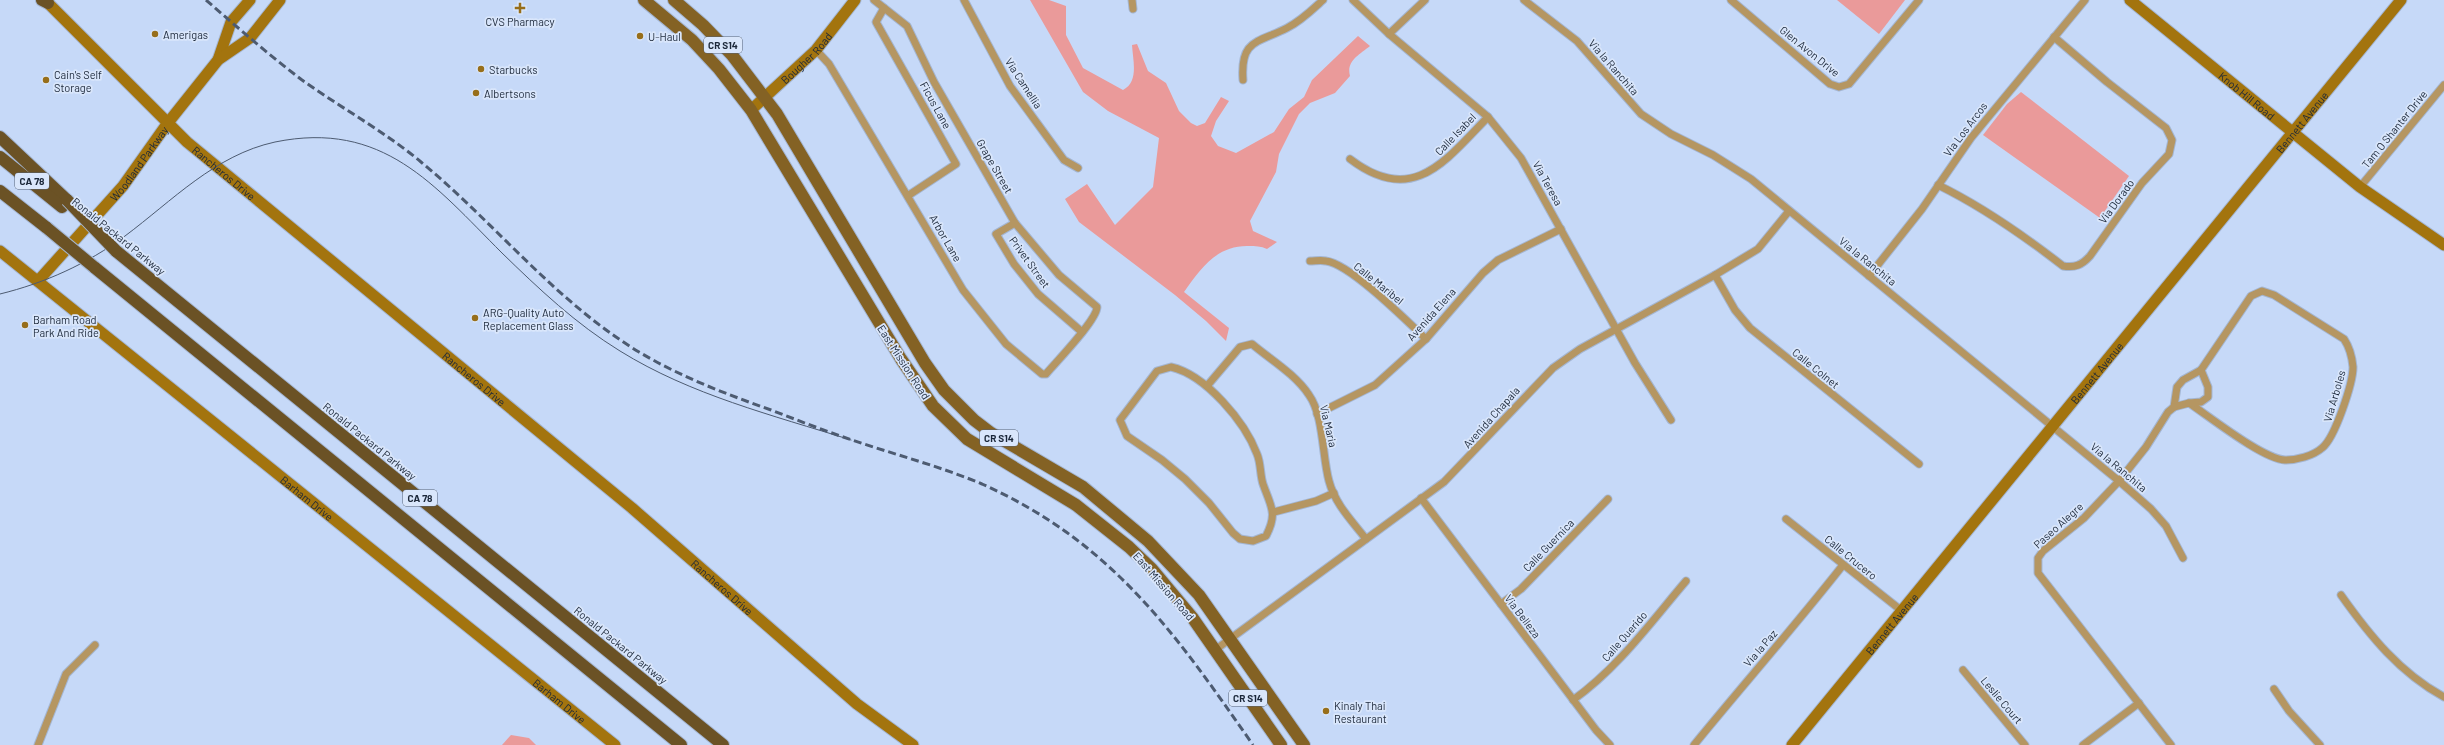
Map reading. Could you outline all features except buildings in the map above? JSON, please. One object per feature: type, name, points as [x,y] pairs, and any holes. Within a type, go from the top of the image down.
[{"type":"highway","points":[[0,137],[65,204]]},
{"type":"highway","name":"Ronald Packard Parkway","points":[[0,157],[65,204],[116,252],[723,745]]},
{"type":"highway","name":"CA 78","points":[[0,190],[681,745]]},
{"type":"main road","name":"East Mission Road","points":[[644,0],[692,40],[719,69],[751,110],[901,359],[933,406],[967,439],[1076,505],[1129,547],[1171,592],[1216,650],[1281,745]]},
{"type":"main road","name":"East Mission Road","points":[[674,0],[703,25],[732,55],[765,97],[925,363],[944,390],[974,420],[991,433],[1083,487],[1116,512],[1178,571],[1199,595],[1231,639],[1304,745]]},
{"type":"street","name":"Woodland Parkway","points":[[218,60],[231,22],[250,0]]},
{"type":"street","name":"Woodland Parkway","points":[[38,281],[123,186],[167,124],[218,60],[250,38],[280,0]]},
{"type":"street","name":"Bougher Road","points":[[751,110],[816,50],[855,0]]},
{"type":"street","name":"Grape Street","points":[[874,0],[907,26],[934,82],[1015,223],[1059,275],[1097,307],[1097,312],[1082,332]]},
{"type":"street","name":"Via Camellia","points":[[964,0],[1010,86],[1064,160],[1078,168]]},
{"type":"street","points":[[1132,0],[1133,10]]},
{"type":"street","points":[[1243,80],[1242,64],[1251,47],[1259,39],[1297,22],[1323,0]]},
{"type":"street","name":"Via Teresa","points":[[1353,0],[1389,34],[1488,117],[1521,158],[1616,328],[1672,420]]},
{"type":"street","points":[[1389,34],[1425,0]]},
{"type":"street","name":"Via la Ranchita","points":[[1524,0],[1577,41],[1641,114],[1671,134],[1714,155],[1751,179],[2119,481],[2151,509],[2166,526],[2183,558]]},
{"type":"street","name":"Glen Avon Drive","points":[[1731,0],[1830,84],[1839,87],[1849,84],[1919,0]]},
{"type":"street","name":"Via Los Arcos","points":[[1869,276],[1922,209],[1971,138],[2085,0]]},
{"type":"street","name":"Knob Hill Road","points":[[2130,0],[2360,187],[2444,245]]},
{"type":"street","name":"Bennett Avenue","points":[[1792,745],[2051,426],[2401,0]]},
{"type":"street","name":"Rancheros Drive","points":[[45,1],[167,124],[622,500],[857,704],[913,745]]},
{"type":"street","name":"Ficus Lane","points":[[884,8],[876,22],[956,164],[909,195]]},
{"type":"street","name":"Via Dorado","points":[[1938,186],[1969,200],[2011,227],[2063,266],[2071,268],[2084,263],[2090,256],[2142,183],[2169,154],[2172,140],[2166,128],[2107,82],[2054,37]]},
{"type":"street","name":"Arbor Lane","points":[[816,50],[829,64],[909,195],[963,290],[1006,344],[1042,374],[1046,374],[1082,332]]},
{"type":"street","name":"Tam O Shanter Drive","points":[[2360,187],[2444,85]]},
{"type":"street","name":"Calle Isabel","points":[[1350,159],[1375,175],[1398,179],[1419,177],[1440,165],[1488,117]]},
{"type":"street","name":"Avenida Chapala","points":[[1216,650],[1444,482],[1471,456],[1553,368],[1580,348],[1715,275],[1758,249],[1789,211]]},
{"type":"street","name":"Privet Street","points":[[1015,223],[996,234],[1014,264],[1038,294],[1082,332]]},
{"type":"street","name":"Avenida Elena","points":[[1317,414],[1375,385],[1426,339],[1483,272],[1498,260],[1561,229]]},
{"type":"street","name":"Barham Drive","points":[[0,251],[615,745]]},
{"type":"street","name":"Calle Maribel","points":[[1310,261],[1326,260],[1340,266],[1382,298],[1426,339]]},
{"type":"street","name":"Calle Colnet","points":[[1715,275],[1734,310],[1750,328],[1919,464]]},
{"type":"street","name":"Via Arboles","points":[[2174,407],[2177,387],[2183,380],[2201,370],[2251,296],[2262,291],[2274,295],[2344,339],[2351,350],[2353,369],[2332,438],[2323,448],[2311,456],[2285,460],[2268,455],[2189,403]]},
{"type":"street","name":"Via Maria","points":[[1207,386],[1240,347],[1252,344],[1299,382],[1310,396],[1317,414],[1329,481],[1339,505],[1366,539]]},
{"type":"street","points":[[1171,367],[1177,368],[1207,386],[1245,427],[1258,455],[1263,483],[1274,512],[1272,525],[1266,536],[1253,541],[1240,538],[1233,533],[1209,503],[1185,479],[1162,460],[1127,436],[1120,420],[1156,371],[1171,367]]},
{"type":"street","points":[[2174,407],[2189,403],[2201,402],[2208,397],[2208,387],[2201,370]]},
{"type":"street","name":"Paseo Alegre","points":[[2171,745],[2038,573],[2038,558],[2043,550],[2084,518],[2119,481],[2146,447],[2168,412],[2174,407]]},
{"type":"street","points":[[1274,512],[1316,501],[1334,493]]},
{"type":"street","name":"Via Belleza","points":[[1422,498],[1573,700],[1610,745]]},
{"type":"street","name":"Calle Guernica","points":[[1501,604],[1521,589],[1608,499]]},
{"type":"street","name":"Calle Crucero","points":[[1786,519],[1902,611]]},
{"type":"street","name":"Via la Paz","points":[[1694,745],[1775,646],[1797,624],[1843,565]]},
{"type":"street","name":"Calle Querido","points":[[1573,700],[1593,686],[1612,668],[1686,581]]},
{"type":"street","points":[[2341,595],[2367,632],[2386,654],[2425,686],[2444,697]]},
{"type":"street","points":[[38,745],[66,674],[95,645]]},
{"type":"street","name":"Leslie Court","points":[[1963,670],[2025,745]]},
{"type":"street","points":[[2274,689],[2289,710],[2320,745]]},
{"type":"street","points":[[2084,745],[2139,703]]},
{"type":"shaded area","points":[[1030,0],[1049,0],[1066,6],[1066,35],[1083,68],[1123,90],[1131,82],[1133,76],[1134,64],[1132,45],[1137,44],[1148,71],[1166,83],[1179,111],[1191,123],[1197,126],[1205,123],[1221,97],[1229,101],[1216,121],[1211,136],[1218,146],[1236,153],[1274,132],[1289,109],[1304,97],[1312,80],[1358,36],[1370,46],[1354,59],[1350,66],[1350,76],[1335,93],[1310,103],[1299,114],[1279,154],[1276,172],[1250,221],[1253,231],[1277,242],[1267,249],[1249,246],[1228,249],[1211,260],[1184,292],[1229,328],[1226,341],[1206,321],[1175,295],[1079,222],[1065,199],[1087,184],[1115,225],[1153,187],[1159,138],[1108,111],[1083,92]]},
{"type":"shaded area","points":[[1837,0],[1905,0],[1879,34]]},
{"type":"shaded area","points":[[2021,92],[2129,176],[2100,218],[1983,135],[2007,104]]},
{"type":"shaded area","points":[[511,735],[529,738],[536,745],[502,745]]},
{"type":"tram line","points":[[0,294],[33,284],[81,264],[125,236],[177,194],[214,168],[253,148],[275,142],[313,138],[346,140],[376,150],[404,164],[429,182],[544,293],[573,318],[620,351],[675,380],[703,392],[732,403],[851,440]]},
{"type":"railway","points":[[206,0],[265,51],[302,80],[392,140],[421,162],[580,310],[639,352],[687,377],[737,398],[864,444],[968,478],[1028,507],[1068,534],[1104,563],[1137,594],[1167,628],[1196,665],[1253,745]]},
{"type":"place","name":"CVS Pharmacy","points":[[520,8]]},
{"type":"place","name":"Amerigas","points":[[155,34]]},
{"type":"place","name":"U-Haul","points":[[640,36]]},
{"type":"place","name":"Starbucks","points":[[481,69]]},
{"type":"place","name":"Cain's Self Storage","points":[[46,80]]},
{"type":"place","name":"Albertsons","points":[[476,93]]},
{"type":"place","name":"ARG-Quality Auto Replacement Glass","points":[[475,318]]},
{"type":"place","name":"Barham Road Park And Ride","points":[[25,325]]},
{"type":"place","name":"Kinaly Thai Restaurant","points":[[1326,711]]}]
